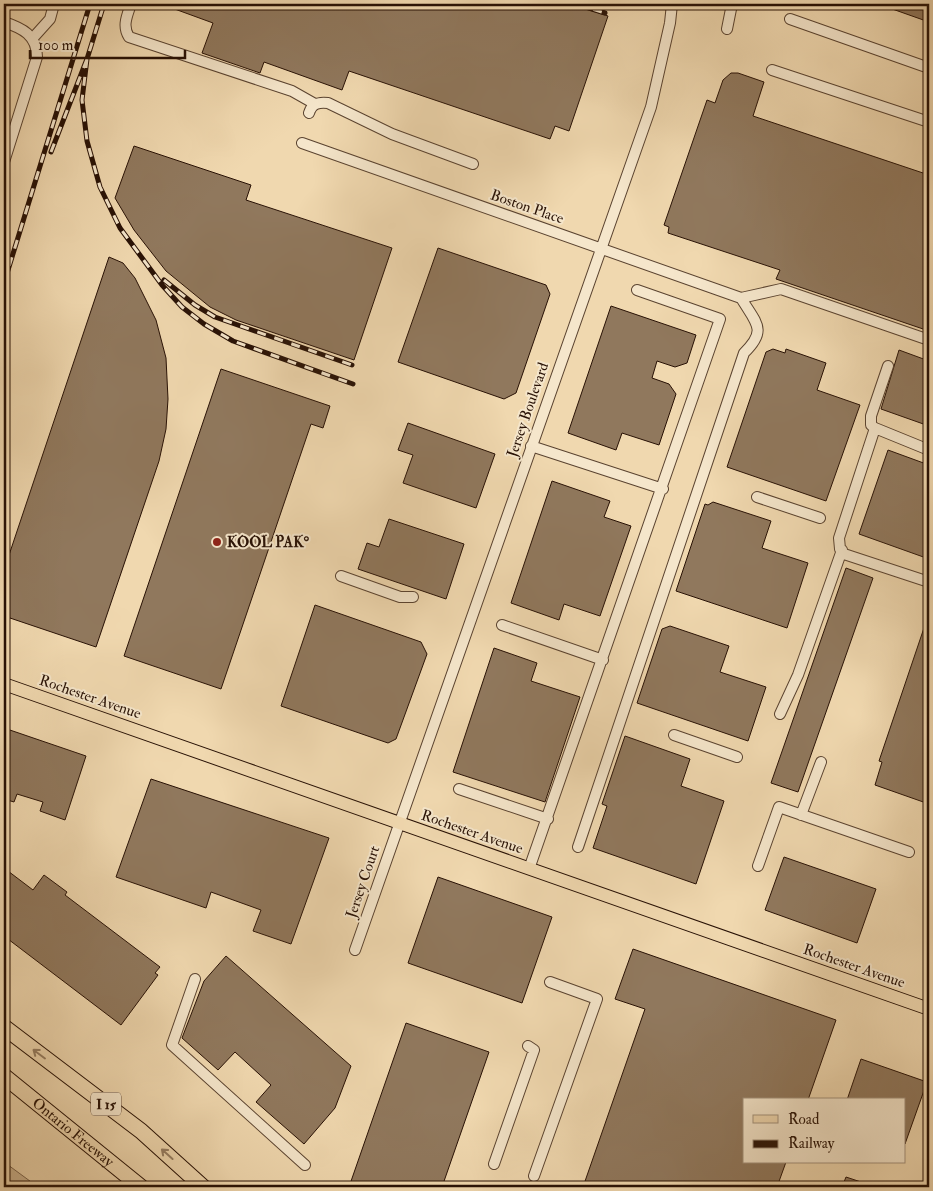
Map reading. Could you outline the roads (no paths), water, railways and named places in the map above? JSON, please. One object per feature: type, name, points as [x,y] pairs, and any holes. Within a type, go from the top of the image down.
[{"type":"highway","name":"I 15","points":[[4,1027],[141,1130],[203,1187]]},
{"type":"highway","name":"Ontario Freeway","points":[[4,1076],[141,1187]]},
{"type":"main road","name":"Rochester Avenue","points":[[4,684],[929,1009]]},
{"type":"street","points":[[32,39],[50,19],[54,4]]},
{"type":"street","points":[[132,4],[125,22],[129,37],[292,91],[315,104]]},
{"type":"street","name":"Jersey Boulevard","points":[[399,823],[651,107],[670,23],[672,4]]},
{"type":"street","points":[[727,29],[732,4]]},
{"type":"street","points":[[790,19],[929,68]]},
{"type":"street","points":[[4,22],[26,31],[37,47],[37,57],[4,162]]},
{"type":"street","points":[[772,70],[929,122]]},
{"type":"street","points":[[309,113],[310,107],[315,104],[328,103],[392,134],[473,164]]},
{"type":"street","name":"Boston Place","points":[[302,143],[741,298]]},
{"type":"street","points":[[578,847],[744,353],[755,342],[758,334],[756,323],[741,298],[781,289],[929,340]]},
{"type":"street","points":[[529,869],[663,489],[720,319],[637,290]]},
{"type":"street","points":[[888,366],[871,416],[871,425],[929,450]]},
{"type":"street","points":[[875,428],[838,538],[842,550],[844,554],[929,582]]},
{"type":"street","points":[[531,446],[663,489]]},
{"type":"street","points":[[757,497],[820,518]]},
{"type":"street","points":[[780,714],[798,675],[842,550]]},
{"type":"street","points":[[341,576],[400,596],[413,597]]},
{"type":"street","points":[[502,625],[603,660]]},
{"type":"street","points":[[674,735],[737,757]]},
{"type":"street","points":[[801,815],[821,762]]},
{"type":"street","points":[[459,789],[548,818]]},
{"type":"street","points":[[758,866],[779,807],[909,852]]},
{"type":"street","name":"Jersey Court","points":[[355,950],[399,823]]},
{"type":"street","points":[[195,979],[172,1045],[305,1165]]},
{"type":"street","points":[[534,1176],[597,1000],[550,982]]},
{"type":"street","points":[[494,1164],[534,1050],[528,1046]]},
{"type":"railway","points":[[4,283],[90,4]]},
{"type":"railway","points":[[51,152],[87,59],[104,4]]},
{"type":"railway","points":[[576,4],[605,13]]},
{"type":"railway","points":[[87,59],[82,100],[87,141],[100,187],[120,228],[162,285],[182,307],[204,324],[233,341],[353,384]]},
{"type":"railway","points":[[164,280],[195,305],[215,317],[352,365]]},
{"type":"place","name":"KOOL PAK°","points":[[217,542]]}]
